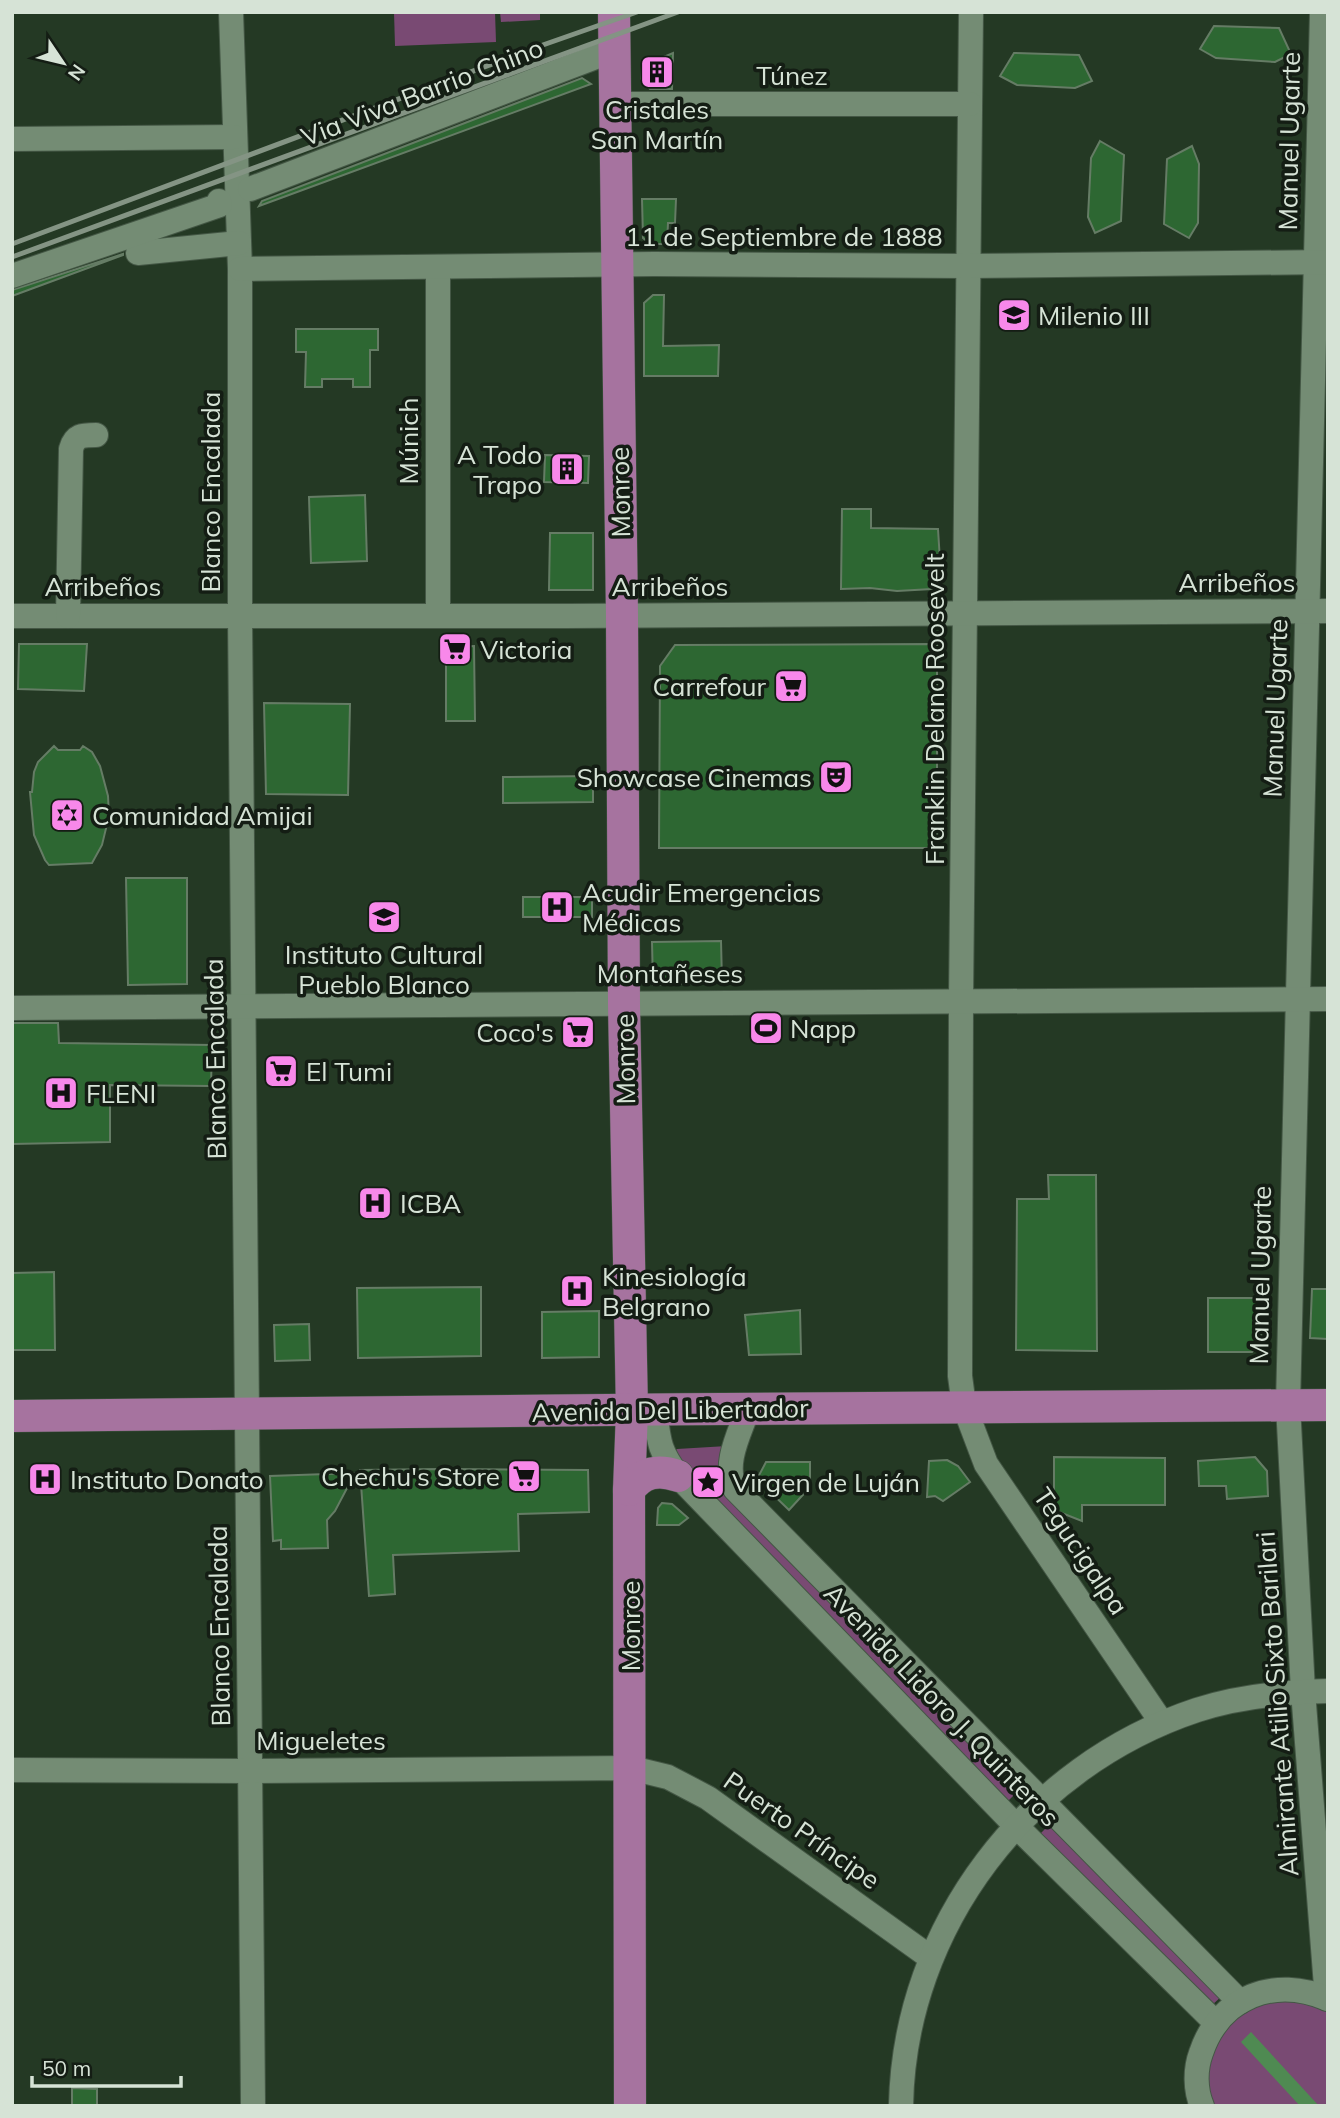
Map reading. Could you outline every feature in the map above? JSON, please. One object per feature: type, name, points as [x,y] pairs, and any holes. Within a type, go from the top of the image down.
[{"type":"main road","name":"Monroe","points":[[614,12],[624,1004],[644,1411],[629,1490],[630,2106]]},
{"type":"main road","name":"Avenida Del Libertador","points":[[12,1416],[1328,1405]]},
{"type":"main road","points":[[629,1490],[635,1482],[654,1472],[678,1476]]},
{"type":"street","name":"Blanco Encalada","points":[[231,12],[240,269],[240,615],[253,2106]]},
{"type":"street","name":"Franklin Delano Roosevelt","points":[[964,1406],[960,1376],[961,1000],[971,12]]},
{"type":"street","name":"Manuel Ugarte","points":[[1288,1405],[1296,1000],[1317,611],[1322,12]]},
{"type":"street","name":"Via Viva Barrio Chino","points":[[250,189],[614,50]]},
{"type":"street","name":"Túnez","points":[[615,104],[970,104]]},
{"type":"street","points":[[12,139],[234,137]]},
{"type":"street","points":[[12,276],[220,205],[219,201]]},
{"type":"street","points":[[138,253],[239,243]]},
{"type":"street","name":"11 de Septiembre de 1888","points":[[240,269],[654,264],[967,266],[1322,262]]},
{"type":"street","name":"Múnich","points":[[438,268],[438,615]]},
{"type":"street","points":[[68,616],[71,449],[74,440],[82,435],[96,435]]},
{"type":"street","name":"Arribeños","points":[[12,616],[622,616],[1317,611]]},
{"type":"street","name":"Montañeses","points":[[12,1008],[1328,999]]},
{"type":"street","name":"Almirante Atilio Sixto Barilari","points":[[1288,1405],[1316,1691],[1327,1999]]},
{"type":"street","name":"Tegucigalpa","points":[[964,1406],[986,1464],[1162,1723]]},
{"type":"street","name":"Avenida Lidoro J. Quinteros","points":[[748,1409],[730,1465],[730,1477],[736,1489],[1240,2002]]},
{"type":"street","name":"Avenida Lidoro J. Quinteros","points":[[644,1411],[663,1456],[678,1476],[1016,1826],[1216,2023]]},
{"type":"street","points":[[901,2106],[906,2046],[916,2003],[931,1958],[957,1904],[992,1853],[1041,1801],[1078,1770],[1111,1748],[1162,1723],[1225,1702],[1316,1691]]},
{"type":"street","name":"Migueletes","points":[[12,1769],[250,1771],[631,1768]]},
{"type":"street","name":"Puerto Príncipe","points":[[631,1768],[668,1777],[708,1798],[931,1958]]},
{"type":"street","points":[[1202,2106],[1197,2080],[1198,2059],[1205,2040],[1216,2023],[1240,2002],[1253,1995],[1283,1989],[1298,1990],[1327,1999]]},
{"type":"shaded area","points":[[394,12],[495,12],[496,42],[395,46]]},
{"type":"shaded area","points":[[500,12],[540,12],[540,20],[501,22]]},
{"type":"shaded area","points":[[727,1446],[722,1457],[1019,1790],[1008,1801],[671,1463],[673,1453],[677,1449]]},
{"type":"shaded area","points":[[1050,1824],[1223,1995],[1211,2006],[1039,1835]]},
{"type":"shaded area","points":[[1283,1997],[1328,2012],[1328,2106],[1212,2106],[1206,2086],[1214,2044],[1245,2007]]},
{"type":"shaded area","points":[[1251,2032],[1319,2106],[1300,2106],[1241,2042]]},
{"type":"building","points":[[1214,26],[1279,28],[1291,54],[1275,62],[1216,58],[1200,49]]},
{"type":"building","name":"Cristales San Martín","points":[[673,53],[672,89],[650,89],[641,79],[642,66]]},
{"type":"building","points":[[1014,53],[1079,55],[1092,81],[1075,88],[1017,85],[1000,76]]},
{"type":"building","points":[[582,78],[591,84],[259,206],[262,201]]},
{"type":"building","points":[[1100,141],[1124,155],[1121,221],[1095,233],[1088,217],[1091,158]]},
{"type":"building","points":[[1192,146],[1199,164],[1198,223],[1189,238],[1164,224],[1167,159]]},
{"type":"building","points":[[642,199],[676,199],[675,223],[668,223],[667,244],[650,244],[643,238]]},
{"type":"building","points":[[123,255],[12,296],[12,290]]},
{"type":"building","points":[[653,295],[664,295],[663,346],[719,345],[718,376],[644,376],[644,303]]},
{"type":"building","points":[[296,329],[378,329],[378,350],[370,350],[370,387],[353,387],[353,379],[322,379],[322,387],[305,387],[306,352],[296,352]]},
{"type":"building","name":"A Todo Trapo","points":[[545,455],[589,456],[588,483],[544,482]]},
{"type":"building","points":[[365,495],[367,561],[311,563],[309,497]]},
{"type":"building","points":[[842,509],[871,509],[871,528],[938,529],[941,577],[932,589],[841,589]]},
{"type":"building","points":[[550,533],[593,533],[593,590],[549,590]]},
{"type":"building","points":[[19,644],[87,644],[84,691],[18,689]]},
{"type":"building","points":[[937,644],[937,848],[659,848],[660,666],[675,645]]},
{"type":"building","points":[[474,646],[475,721],[446,721],[446,647]]},
{"type":"building","points":[[264,703],[350,704],[348,795],[266,794]]},
{"type":"building","points":[[54,746],[58,750],[80,750],[83,746],[92,752],[100,766],[108,796],[109,816],[102,845],[92,863],[49,865],[34,835],[30,792],[34,772],[38,762]]},
{"type":"building","points":[[593,776],[593,802],[503,803],[503,777]]},
{"type":"building","points":[[126,878],[187,878],[187,984],[128,985]]},
{"type":"building","name":"Acudir Emergencias Médicas","points":[[523,897],[592,897],[592,917],[523,917]]},
{"type":"building","points":[[721,941],[722,982],[653,985],[652,942]]},
{"type":"building","name":"FLENI","points":[[12,1023],[58,1023],[59,1043],[212,1045],[211,1086],[110,1085],[110,1142],[12,1144]]},
{"type":"building","points":[[1048,1175],[1096,1175],[1097,1351],[1016,1350],[1017,1199],[1049,1199]]},
{"type":"building","points":[[54,1272],[55,1350],[13,1350],[13,1273]]},
{"type":"building","points":[[481,1287],[481,1356],[358,1358],[357,1288]]},
{"type":"building","points":[[1312,1289],[1328,1289],[1328,1339],[1310,1338]]},
{"type":"building","points":[[1208,1298],[1262,1298],[1261,1342],[1252,1352],[1208,1352]]},
{"type":"building","points":[[800,1310],[801,1354],[749,1355],[745,1315]]},
{"type":"building","points":[[599,1311],[599,1357],[542,1358],[542,1312]]},
{"type":"building","points":[[309,1324],[310,1360],[275,1361],[274,1325]]},
{"type":"building","points":[[1054,1457],[1165,1458],[1165,1505],[1082,1505],[1082,1521],[1054,1510]]},
{"type":"building","points":[[1255,1457],[1267,1471],[1268,1496],[1227,1499],[1226,1486],[1199,1486],[1198,1461]]},
{"type":"building","points":[[947,1460],[958,1466],[970,1482],[943,1501],[935,1496],[927,1497],[929,1461]]},
{"type":"building","points":[[766,1462],[810,1462],[810,1487],[789,1510],[757,1479]]},
{"type":"building","points":[[360,1470],[588,1470],[589,1512],[518,1514],[519,1551],[393,1555],[395,1594],[369,1596]]},
{"type":"building","points":[[355,1473],[335,1511],[327,1520],[328,1548],[281,1549],[281,1540],[273,1541],[270,1476]]},
{"type":"building","points":[[662,1503],[672,1504],[688,1518],[679,1525],[657,1525],[658,1508]]},
{"type":"building","points":[[72,2088],[97,2089],[97,2106],[72,2106]]},
{"type":"railway","points":[[12,244],[637,12]]},
{"type":"railway","points":[[12,257],[678,12]]},
{"type":"place","name":"Cristales San Martín","points":[[657,72]]},
{"type":"place","name":"Milenio III","points":[[1014,315]]},
{"type":"place","name":"A Todo Trapo","points":[[567,469]]},
{"type":"place","name":"Victoria","points":[[455,649]]},
{"type":"place","name":"Carrefour","points":[[791,686]]},
{"type":"place","name":"Showcase Cinemas","points":[[836,777]]},
{"type":"place","name":"Comunidad Amijai","points":[[67,815]]},
{"type":"place","name":"Acudir Emergencias Médicas","points":[[557,907]]},
{"type":"place","name":"Instituto Cultural Pueblo Blanco","points":[[384,917]]},
{"type":"place","name":"Napp","points":[[766,1028]]},
{"type":"place","name":"Coco's","points":[[578,1032]]},
{"type":"place","name":"El Tumi","points":[[281,1071]]},
{"type":"place","name":"FLENI","points":[[61,1093]]},
{"type":"place","name":"ICBA","points":[[375,1203]]},
{"type":"place","name":"Kinesiología Belgrano","points":[[577,1291]]},
{"type":"place","name":"Chechu's Store","points":[[524,1476]]},
{"type":"place","name":"Instituto Donato","points":[[45,1479]]},
{"type":"place","name":"Virgen de Luján","points":[[708,1482]]}]
